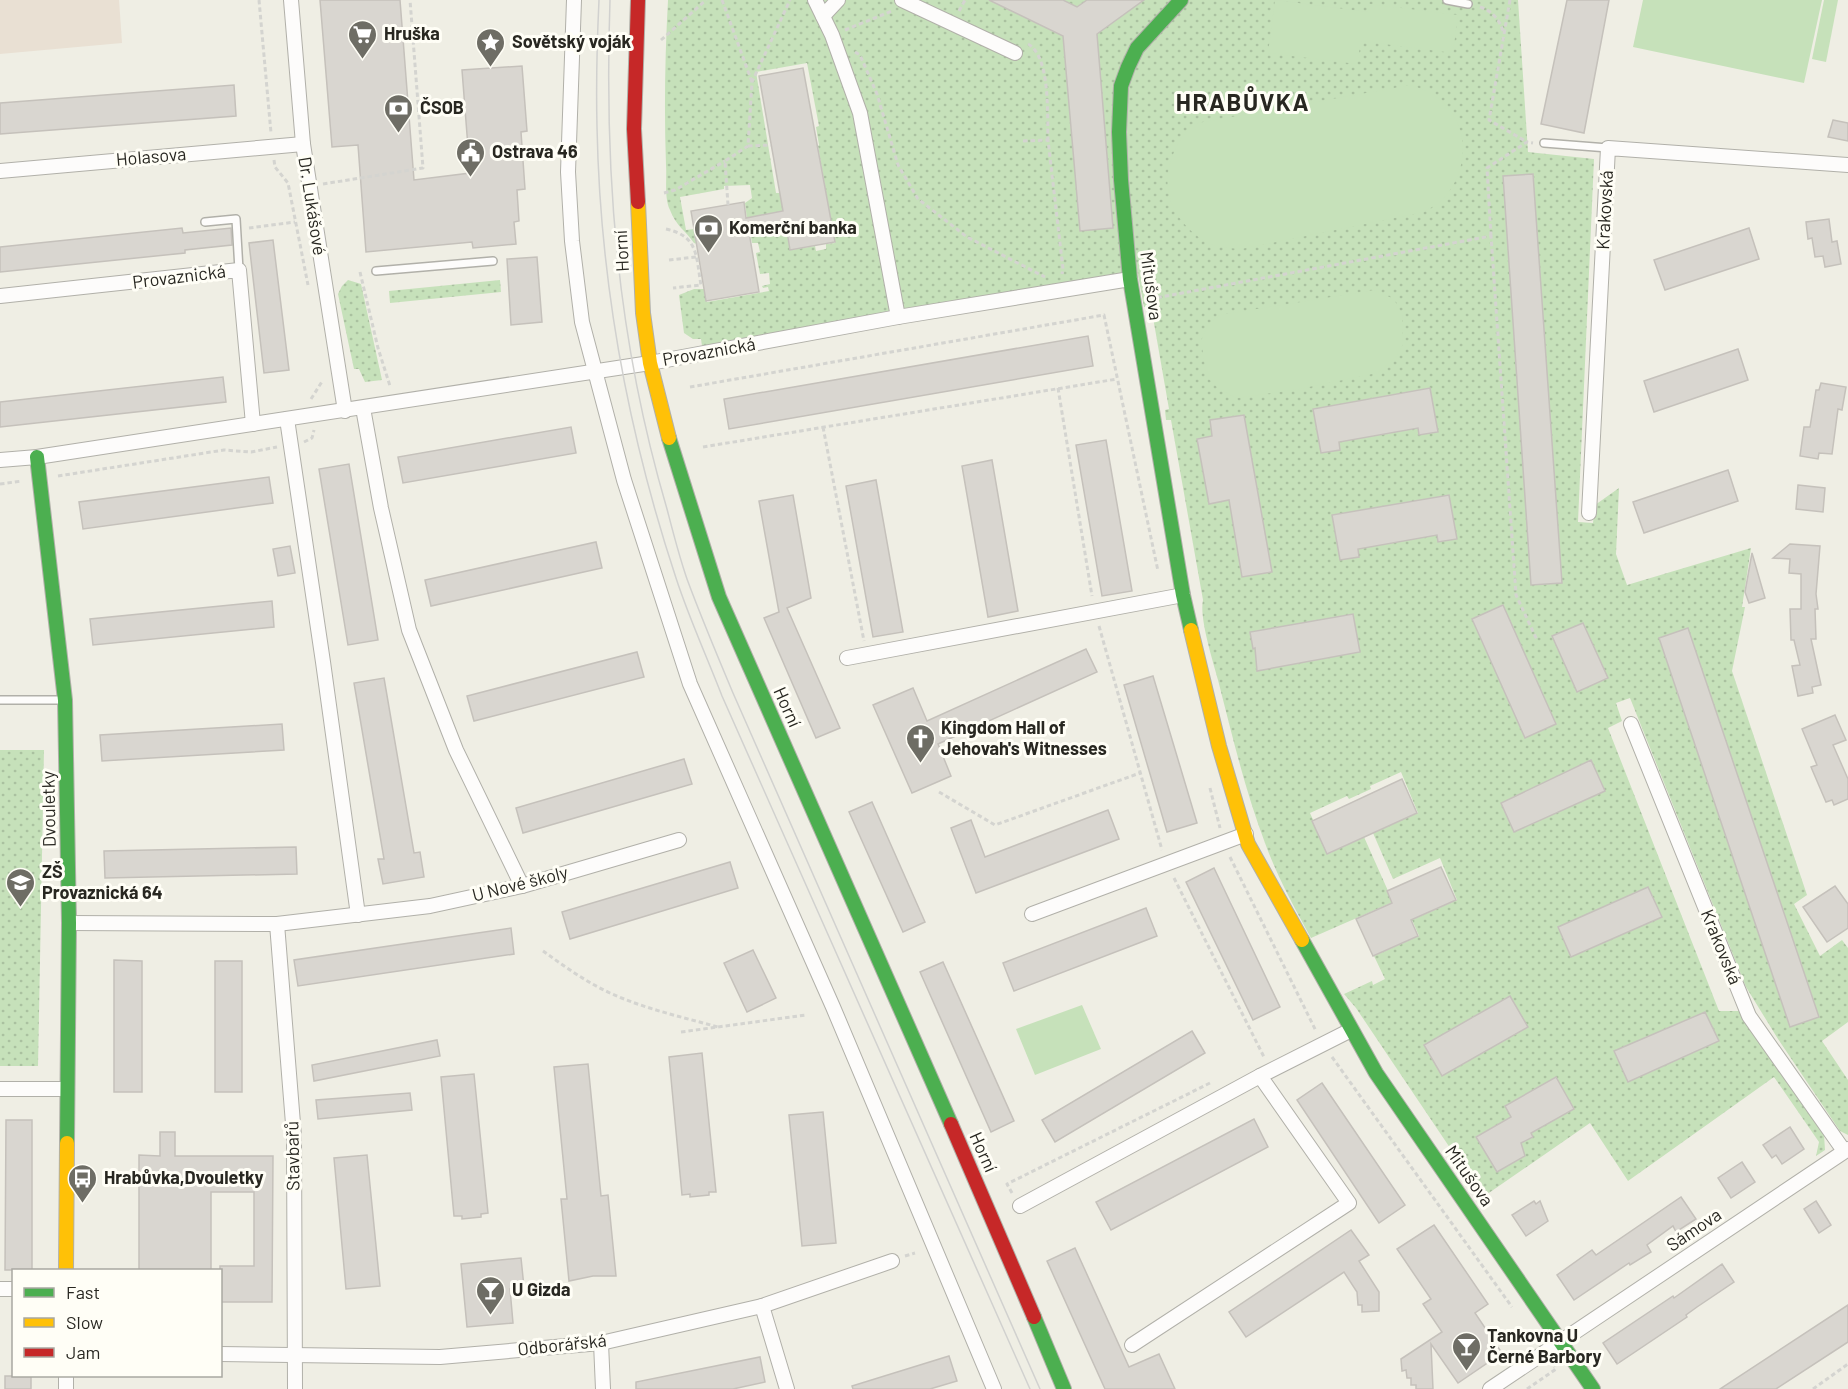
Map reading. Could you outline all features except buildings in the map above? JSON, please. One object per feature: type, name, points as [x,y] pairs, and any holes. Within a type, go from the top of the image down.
[{"type":"street","name":"Dr. Lukášové","points":[[291,0],[303,144],[345,411]]},
{"type":"street","points":[[574,0],[568,172],[572,241],[581,313],[594,371],[624,480],[690,684],[833,1007],[994,1389]]},
{"type":"street","name":"Horní","points":[[638,0],[634,129],[643,313],[650,363],[662,415],[719,597],[998,1230],[1065,1389]]},
{"type":"street","points":[[815,0],[832,35],[860,113],[898,317]]},
{"type":"street","points":[[823,16],[838,0]]},
{"type":"street","name":"Mitušova","points":[[1181,0],[1156,24],[1137,48],[1121,86],[1119,132],[1121,180],[1130,279],[1183,595],[1219,746],[1248,844],[1351,1030],[1376,1073],[1561,1341]]},
{"type":"street","points":[[906,2],[1015,54]]},
{"type":"street","name":"Holasova","points":[[0,171],[303,144]]},
{"type":"street","name":"Krakovská","points":[[1588,513],[1608,148],[1848,165]]},
{"type":"street","name":"Provaznická","points":[[0,296],[239,270],[253,424]]},
{"type":"street","name":"Provaznická","points":[[0,460],[37,457],[650,363],[898,317],[1130,279]]},
{"type":"street","points":[[363,408],[381,508],[409,630],[456,750],[522,886]]},
{"type":"street","points":[[287,419],[358,915]]},
{"type":"street","name":"Dvouletky","points":[[37,457],[65,699],[69,923],[66,1269]]},
{"type":"street","points":[[847,658],[1183,595]]},
{"type":"street","name":"Krakovská","points":[[1631,724],[1749,1016],[1846,1150]]},
{"type":"street","points":[[1032,914],[1245,834]]},
{"type":"street","name":"U Nové školy","points":[[69,923],[277,924],[430,906],[522,886],[679,840]]},
{"type":"street","name":"Stavbařů","points":[[277,924],[294,1136],[295,1389]]},
{"type":"street","points":[[1020,1206],[1260,1076],[1351,1030]]},
{"type":"street","points":[[1132,1345],[1348,1203],[1260,1076]]},
{"type":"street","points":[[0,1089],[67,1089]]},
{"type":"street","name":"Sámova","points":[[1490,1389],[1846,1150]]},
{"type":"street","name":"Odborářská","points":[[222,1354],[440,1357],[601,1343],[762,1305],[892,1261]]},
{"type":"street","points":[[762,1305],[787,1389]]},
{"type":"street","points":[[1561,1341],[1593,1389]]},
{"type":"street","points":[[601,1343],[603,1389]]},
{"type":"lane","points":[[1447,0],[1468,4]]},
{"type":"lane","points":[[1544,143],[1608,148]]},
{"type":"lane","points":[[205,222],[236,219],[239,270]]},
{"type":"lane","points":[[376,271],[493,261]]},
{"type":"lane","points":[[0,700],[65,699]]},
{"type":"path","points":[[309,186],[423,168],[410,0]]},
{"type":"path","points":[[662,40],[706,0]]},
{"type":"path","points":[[722,0],[752,82]]},
{"type":"path","points":[[748,146],[752,82],[790,0]]},
{"type":"path","points":[[959,11],[965,0]]},
{"type":"path","points":[[1510,0],[1489,120],[1527,142],[1544,143]]},
{"type":"path","points":[[832,35],[906,2]]},
{"type":"path","points":[[1468,4],[1487,9],[1501,24],[1503,33]]},
{"type":"path","points":[[832,35],[860,55],[878,94],[898,165],[918,199],[967,237],[1050,279]]},
{"type":"path","points":[[1023,141],[1048,140],[1063,269],[1061,276]]},
{"type":"path","points":[[1527,142],[1487,168],[1516,595],[1537,640]]},
{"type":"path","points":[[664,193],[675,190],[748,146],[771,145]]},
{"type":"path","points":[[725,161],[728,205]]},
{"type":"path","points":[[237,229],[295,222]]},
{"type":"path","points":[[666,229],[686,237],[694,246],[700,285],[673,288]]},
{"type":"path","points":[[1134,302],[1491,236]]},
{"type":"path","points":[[669,260],[696,257]]},
{"type":"path","points":[[360,272],[378,348],[390,386]]},
{"type":"path","points":[[690,387],[1104,315],[1164,598]]},
{"type":"path","points":[[704,447],[1117,379]]},
{"type":"path","points":[[1058,388],[1094,611],[1166,864],[1264,1056],[1254,1062]]},
{"type":"path","points":[[824,427],[866,654]]},
{"type":"path","points":[[939,792],[995,825],[1140,773]]},
{"type":"path","points":[[1209,784],[1223,842],[1323,1044],[1517,1314]]},
{"type":"path","points":[[543,951],[573,973],[609,993],[641,1005],[718,1027]]},
{"type":"path","points":[[681,1032],[806,1015]]},
{"type":"path","points":[[1020,1206],[1007,1184],[1211,1083]]},
{"type":"path","points":[[1527,1389],[1556,1369],[1544,1352]]},
{"type":"path","points":[[1813,1389],[1848,1365]]},
{"type":"shaded area","points":[[0,0],[119,0],[122,43],[0,54]]},
{"type":"green space","points":[[668,0],[1518,0],[1528,152],[1594,159],[1578,522],[1593,523],[1595,505],[1619,488],[1616,554],[1627,585],[1751,548],[1742,607],[1745,607],[1732,671],[1807,895],[1794,904],[1820,956],[1842,940],[1848,948],[1848,1022],[1822,1041],[1848,1080],[1848,1135],[1840,1131],[1746,987],[1630,698],[1616,703],[1622,721],[1608,728],[1719,1011],[1739,1011],[1824,1135],[1825,1150],[1816,1156],[1819,1142],[1774,1077],[1628,1181],[1590,1123],[1483,1197],[1356,1008],[1344,994],[1372,981],[1373,985],[1385,979],[1374,956],[1419,936],[1412,920],[1457,900],[1440,858],[1393,879],[1373,833],[1418,813],[1401,772],[1370,786],[1371,789],[1349,799],[1347,796],[1310,813],[1328,854],[1364,837],[1393,902],[1311,938],[1280,879],[1265,843],[1245,783],[1207,640],[1203,600],[1171,420],[1166,420],[1165,410],[1169,409],[1151,306],[1144,307],[1137,270],[702,346],[701,339],[693,339],[684,333],[679,295],[694,289],[704,289],[707,302],[769,291],[768,287],[763,288],[762,286],[770,284],[769,273],[760,274],[756,253],[760,252],[758,243],[752,243],[750,232],[786,226],[791,250],[815,246],[816,251],[826,249],[826,244],[835,243],[833,234],[837,233],[836,226],[832,227],[818,146],[816,127],[819,126],[807,63],[756,72],[776,193],[781,193],[783,211],[747,219],[745,203],[752,198],[750,185],[724,186],[724,189],[680,197],[686,230],[694,229],[697,244],[678,224],[668,205],[666,194],[665,82]]},
{"type":"green space","points":[[1275,0],[1368,12],[1369,4],[1458,15],[1453,53],[1361,41],[1357,64],[1268,53]]},
{"type":"green space","points":[[1643,0],[1822,0],[1804,83],[1633,47]]},
{"type":"green space","points":[[1824,0],[1838,0],[1826,62],[1812,59]]},
{"type":"green space","points":[[1411,85],[1430,93],[1445,104],[1460,129],[1463,144],[1459,173],[1452,187],[1441,201],[1424,212],[1241,249],[1220,247],[1205,242],[1189,229],[1172,203],[1168,190],[1170,163],[1182,137],[1192,124]]},
{"type":"green space","points":[[348,280],[361,284],[382,380],[365,382],[359,369],[354,369],[338,294]]},
{"type":"green space","points":[[500,280],[501,292],[390,303],[389,291]]},
{"type":"green space","points":[[1374,290],[1394,299],[1402,315],[1403,345],[1395,358],[1377,373],[1299,389],[1237,398],[1220,390],[1207,377],[1201,341],[1208,324],[1220,315]]},
{"type":"green space","name":"ZŠ Provaznická 64","points":[[0,750],[44,750],[38,1066],[0,1066]]},
{"type":"green space","points":[[1082,1005],[1101,1049],[1035,1075],[1016,1029]]},
{"type":"tram line","points":[[599,0],[597,127],[604,242],[611,299],[631,412],[659,523],[681,593],[722,696],[1030,1389]]},
{"type":"tram line","points":[[610,0],[609,130],[612,194],[625,320],[650,446],[681,562],[733,693],[1040,1389]]},
{"type":"traffic: fast","points":[[1181,0],[1137,48],[1128,67],[1121,86],[1119,132],[1130,279],[1183,595],[1191,630]]},
{"type":"traffic: fast","points":[[669,438],[719,597],[951,1124]]},
{"type":"traffic: fast","points":[[37,457],[65,700],[69,923],[67,1143]]},
{"type":"traffic: fast","points":[[1302,940],[1376,1073],[1593,1389]]},
{"type":"traffic: fast","points":[[1034,1317],[1064,1389]]},
{"type":"traffic: slow","points":[[638,202],[643,313],[650,363],[669,438]]},
{"type":"traffic: slow","points":[[1191,630],[1219,746],[1248,844],[1302,940]]},
{"type":"traffic: slow","points":[[66,1269],[67,1143]]},
{"type":"traffic: jam","points":[[638,0],[634,129],[638,202]]},
{"type":"traffic: jam","points":[[951,1124],[1034,1317]]},
{"type":"place","name":"Hruška","points":[[363,60]]},
{"type":"place","name":"Sovětský voják","points":[[491,68]]},
{"type":"place","name":"ČSOB","points":[[399,134]]},
{"type":"place","name":"Ostrava 46","points":[[471,178]]},
{"type":"place","name":"Komerční banka","points":[[708,254]]},
{"type":"place","name":"Kingdom Hall of Jehovah's Witnesses","points":[[920,764]]},
{"type":"place","name":"ZŠ Provaznická 64","points":[[21,908]]},
{"type":"place","name":"Hrabůvka,Dvouletky","points":[[83,1204]]},
{"type":"place","name":"U Gizda","points":[[491,1316]]},
{"type":"place","name":"Tankovna U Černé Barbory","points":[[1466,1372]]},
{"type":"district","name":"HRABŮVKA","points":[[1243,103]]}]
